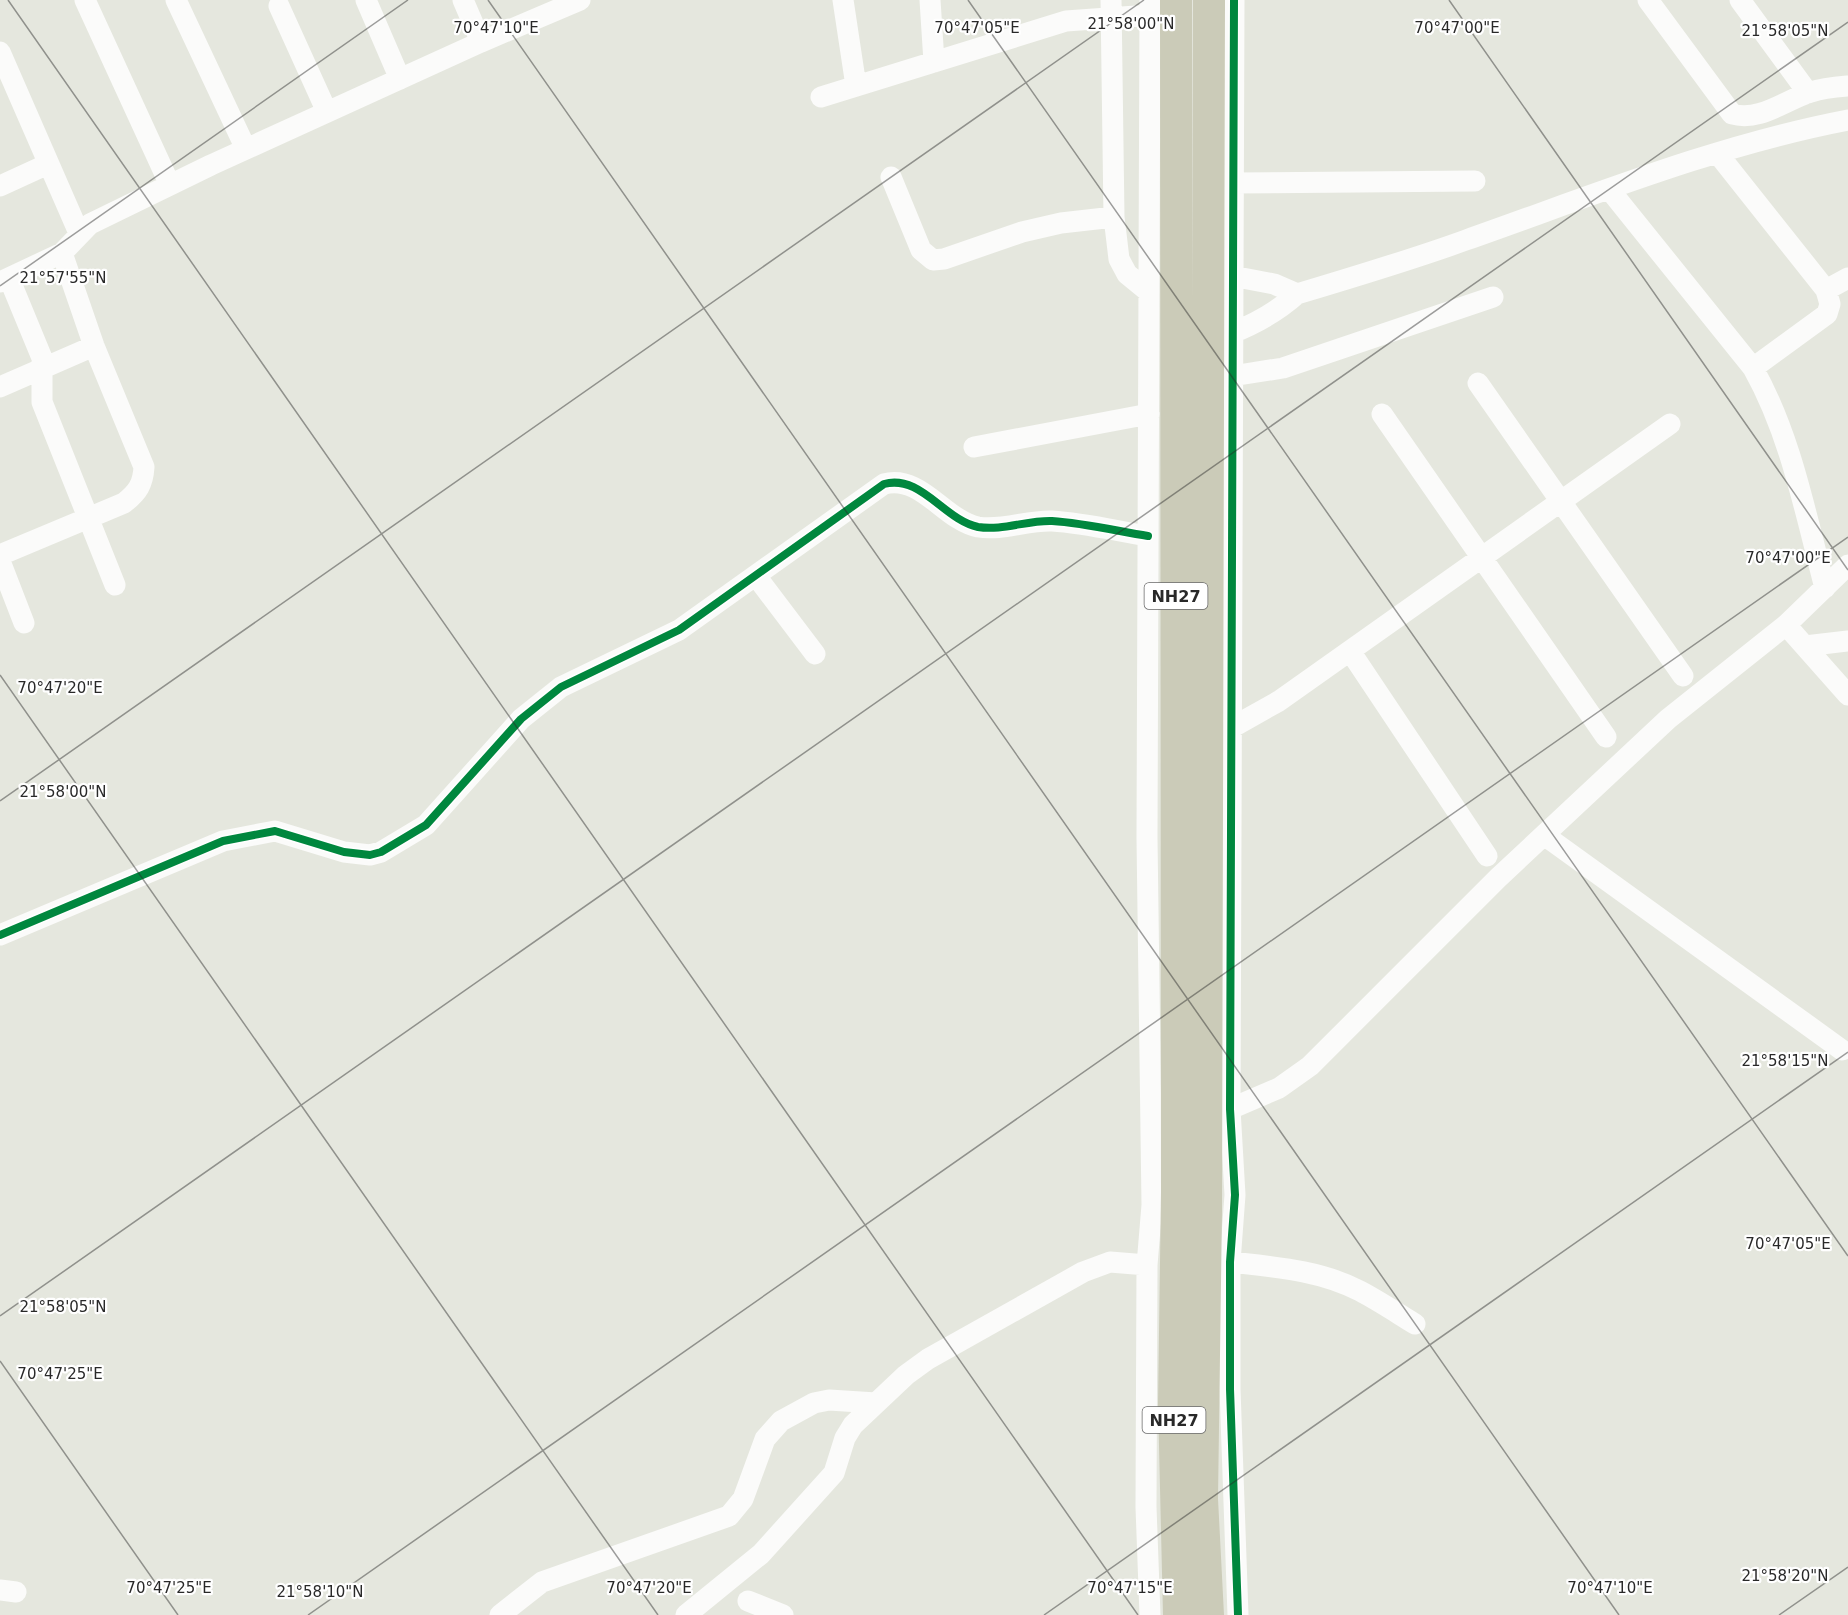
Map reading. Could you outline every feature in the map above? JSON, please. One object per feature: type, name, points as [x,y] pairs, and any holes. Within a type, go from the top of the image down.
[{"type":"highway","name":"NH27","points":[[1208,1615],[1202,1499],[1206,1210],[1209,0]]},
{"type":"highway","name":"NH27","points":[[1159,5],[1164,1230],[1174,1402],[1179,1615]]},
{"type":"street","points":[[85,0],[170,185]]},
{"type":"street","points":[[176,0],[246,150]]},
{"type":"street","points":[[366,0],[400,79]]},
{"type":"street","points":[[463,0],[481,42]]},
{"type":"street","points":[[115,585],[42,402],[42,358],[5,280],[62,253],[90,224],[170,185],[481,42],[580,0]]},
{"type":"street","points":[[843,0],[856,86]]},
{"type":"street","points":[[930,0],[934,62]]},
{"type":"street","points":[[1234,0],[1230,1108],[1235,1195],[1230,1262],[1230,1389],[1238,1615]]},
{"type":"street","points":[[1648,0],[1732,114],[1744,117],[1758,115],[1808,93],[1848,86]]},
{"type":"street","points":[[1740,0],[1808,93]]},
{"type":"street","points":[[821,97],[1111,8],[1159,5],[1149,292],[1147,838],[1164,1198]]},
{"type":"street","points":[[279,6],[327,112]]},
{"type":"street","points":[[1111,8],[1114,217],[1119,259],[1126,274],[1149,292]]},
{"type":"street","points":[[0,52],[5,80],[48,164],[79,233]]},
{"type":"street","points":[[1232,333],[1256,324],[1297,294],[1463,242],[1609,189],[1718,154],[1811,127],[1848,120]]},
{"type":"street","points":[[1718,154],[1826,290],[1830,304],[1827,314],[1753,368]]},
{"type":"street","points":[[0,186],[48,164]]},
{"type":"street","points":[[891,177],[921,250],[933,260],[945,259],[1022,232],[1061,223],[1114,217]]},
{"type":"street","points":[[1232,183],[1475,181]]},
{"type":"street","points":[[1609,189],[1753,368],[1768,395],[1788,445],[1825,588]]},
{"type":"street","points":[[0,555],[124,503],[137,493],[143,481],[144,466],[94,346],[62,253]]},
{"type":"street","points":[[1232,276],[1274,284],[1297,294]]},
{"type":"street","points":[[1826,290],[1848,278]]},
{"type":"street","points":[[1232,376],[1283,368],[1493,297]]},
{"type":"street","points":[[0,387],[94,346]]},
{"type":"street","points":[[1478,383],[1683,676]]},
{"type":"street","points":[[974,447],[1149,414]]},
{"type":"street","points":[[1382,414],[1606,737]]},
{"type":"street","points":[[1231,728],[1279,701],[1670,424]]},
{"type":"street","points":[[6,927],[223,841],[275,831],[337,849],[370,855],[381,852],[414,835],[426,825],[521,719],[561,687],[679,630],[869,493],[896,481],[908,484],[960,520],[977,527],[993,528],[1051,521],[1148,536]]},
{"type":"street","points":[[0,561],[24,623]]},
{"type":"street","points":[[1230,1108],[1279,1088],[1310,1066],[1544,836],[1668,720],[1786,625],[1848,565]]},
{"type":"street","points":[[756,576],[815,654]]},
{"type":"street","points":[[1786,625],[1848,695]]},
{"type":"street","points":[[1804,646],[1848,641]]},
{"type":"street","points":[[1350,651],[1487,856]]},
{"type":"street","points":[[1544,836],[1842,1050]]},
{"type":"street","points":[[1150,1615],[1146,1507],[1147,1265],[1164,1230]]},
{"type":"street","points":[[686,1615],[761,1554],[834,1473],[845,1438],[853,1425],[928,1359],[1083,1272],[1110,1262],[1147,1265]]},
{"type":"street","points":[[1230,1262],[1290,1269],[1327,1277],[1359,1290],[1415,1324]]},
{"type":"street","points":[[500,1615],[542,1582],[729,1516],[743,1499],[765,1439],[781,1421],[814,1403],[829,1400],[876,1403]]},
{"type":"street","points":[[748,1601],[783,1615]]},
{"type":"cycle path","points":[[1234,0],[1230,1109],[1235,1195],[1230,1262],[1230,1389],[1238,1615]]},
{"type":"cycle path","points":[[0,935],[223,841],[275,831],[344,852],[370,855],[381,852],[426,825],[521,719],[561,687],[679,630],[884,484],[897,483],[921,491],[954,516],[978,527],[996,528],[1052,521],[1148,536]]}]
